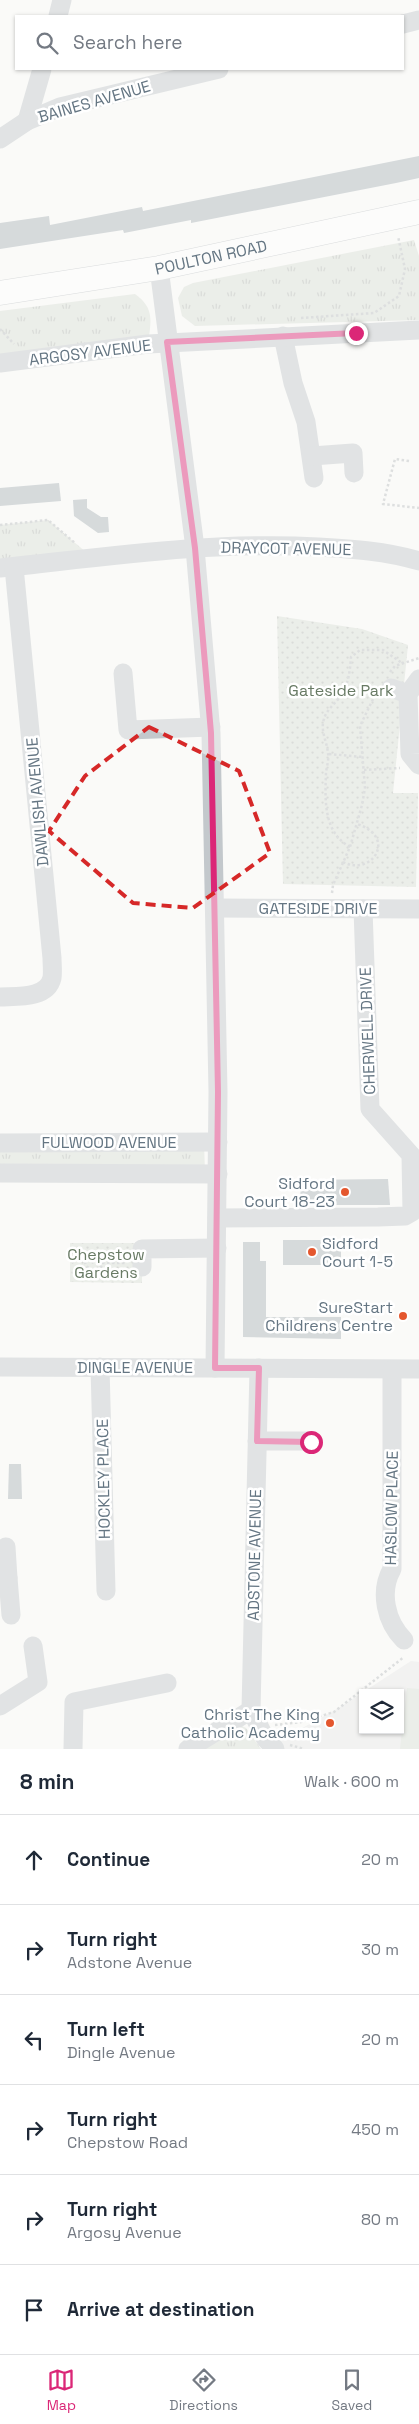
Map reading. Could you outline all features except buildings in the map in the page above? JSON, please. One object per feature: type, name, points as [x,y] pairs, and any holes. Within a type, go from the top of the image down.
[{"type":"main road","name":"POULTON ROAD","points":[[0,294],[159,268],[419,212]]},
{"type":"street","points":[[58,15],[62,0]]},
{"type":"street","points":[[404,24],[419,20]]},
{"type":"street","points":[[27,120],[42,70]]},
{"type":"street","name":"BAINES AVENUE","points":[[0,139],[27,120],[60,107],[215,70]]},
{"type":"street","points":[[159,268],[167,342],[195,548],[211,727],[216,908],[218,1142],[215,1368]]},
{"type":"street","name":"ARGOSY AVENUE","points":[[0,363],[167,342],[419,330]]},
{"type":"street","points":[[283,336],[293,382],[302,405],[312,456],[314,478]]},
{"type":"street","points":[[312,456],[353,453],[354,474]]},
{"type":"street","name":"DRAYCOT AVENUE","points":[[7,568],[195,548],[252,545],[328,547],[384,553],[419,560]]},
{"type":"street","name":"DAWLISH AVENUE","points":[[0,997],[34,995],[48,986],[52,978],[52,958],[7,568]]},
{"type":"street","points":[[123,673],[128,730],[211,727]]},
{"type":"street","points":[[397,685],[411,766]]},
{"type":"street","name":"GATESIDE DRIVE","points":[[216,908],[419,908]]},
{"type":"street","name":"CHERWELL DRIVE","points":[[217,1218],[405,1216],[412,1212],[411,1155],[370,1109],[363,909]]},
{"type":"street","name":"FULWOOD AVENUE","points":[[0,1142],[218,1142]]},
{"type":"street","name":"FULWOOD AVENUE","points":[[0,1173],[218,1174]]},
{"type":"street","points":[[142,1265],[142,1249],[217,1248]]},
{"type":"street","name":"DINGLE AVENUE","points":[[0,1367],[419,1369]]},
{"type":"street","name":"HOCKLEY PLACE","points":[[100,1367],[106,1591]]},
{"type":"street","name":"ADSTONE AVENUE","points":[[259,1368],[257,1441],[262,1731]]},
{"type":"street","name":"HASLOW PLACE","points":[[392,1370],[392,1569],[387,1578],[386,1606],[394,1630],[405,1648]]},
{"type":"street","points":[[257,1441],[311,1442]]},
{"type":"street","points":[[6,1546],[4,1579],[11,1615]]},
{"type":"street","points":[[0,1706],[38,1682],[33,1646]]},
{"type":"street","points":[[73,1749],[74,1702],[167,1683]]},
{"type":"street","points":[[188,1749],[262,1731]]},
{"type":"path","points":[[297,319],[374,313],[398,296],[405,269],[395,217]]},
{"type":"path","points":[[409,461],[395,459],[383,504],[419,508]]},
{"type":"path","points":[[0,525],[48,520],[93,558]]},
{"type":"path","points":[[350,848],[338,841],[331,830],[327,811],[326,778],[329,754],[323,728],[324,718],[342,693],[349,676],[351,657],[360,650],[383,650],[402,663]]},
{"type":"path","points":[[331,908],[333,885],[350,848],[365,788],[360,726],[397,685],[395,666],[419,658]]},
{"type":"path","points":[[329,754],[363,757]]},
{"type":"path","points":[[364,770],[411,766]]},
{"type":"path","points":[[343,862],[352,866],[359,865],[374,858],[378,852],[378,842],[375,834],[369,828],[357,824]]},
{"type":"path","points":[[95,1252],[101,1256],[102,1263],[97,1270],[93,1270],[87,1267],[85,1259],[88,1254],[95,1252]]},
{"type":"path","points":[[102,1263],[142,1265]]},
{"type":"path","points":[[262,1731],[334,1712],[405,1648]]},
{"type":"highlighted area","points":[[149,727],[239,771],[270,853],[193,908],[133,903],[49,831],[85,776]]},
{"type":"shaded area","points":[[411,1661],[419,1662],[419,1749],[264,1749],[359,1695],[359,1734],[404,1734],[404,1689],[368,1689]]},
{"type":"green space","points":[[414,240],[419,256],[419,320],[195,326],[182,316],[178,298],[184,287],[193,283]]},
{"type":"green space","points":[[135,294],[149,310],[148,344],[0,363],[0,311]]},
{"type":"green space","points":[[48,520],[87,553],[0,563],[0,525]]},
{"type":"green space","name":"Gateside Park","points":[[277,616],[362,629],[408,645],[393,793],[418,793],[416,887],[283,884]]},
{"type":"green space","points":[[204,1142],[205,1174],[0,1173],[0,1143]]},
{"type":"green space","name":"Chepstow Gardens","points":[[70,1243],[142,1243],[142,1283],[70,1282]]},
{"type":"green space","points":[[407,1688],[419,1689],[419,1749],[400,1749],[402,1734],[404,1734]]},
{"type":"green space","points":[[234,1722],[246,1728],[261,1749],[188,1749]]},
{"type":"place","name":"Sidford Court 18-23","points":[[345,1192]]},
{"type":"place","name":"Sidford Court 1-5","points":[[312,1252]]},
{"type":"place","name":"SureStart Childrens Centre","points":[[403,1316]]},
{"type":"place","name":"Christ The King Catholic Academy","points":[[330,1723]]},
{"type":"route","points":[[311,1442],[257,1441],[259,1368],[215,1368],[218,1092],[216,908],[211,733],[195,548],[167,342],[356,333]]}]
